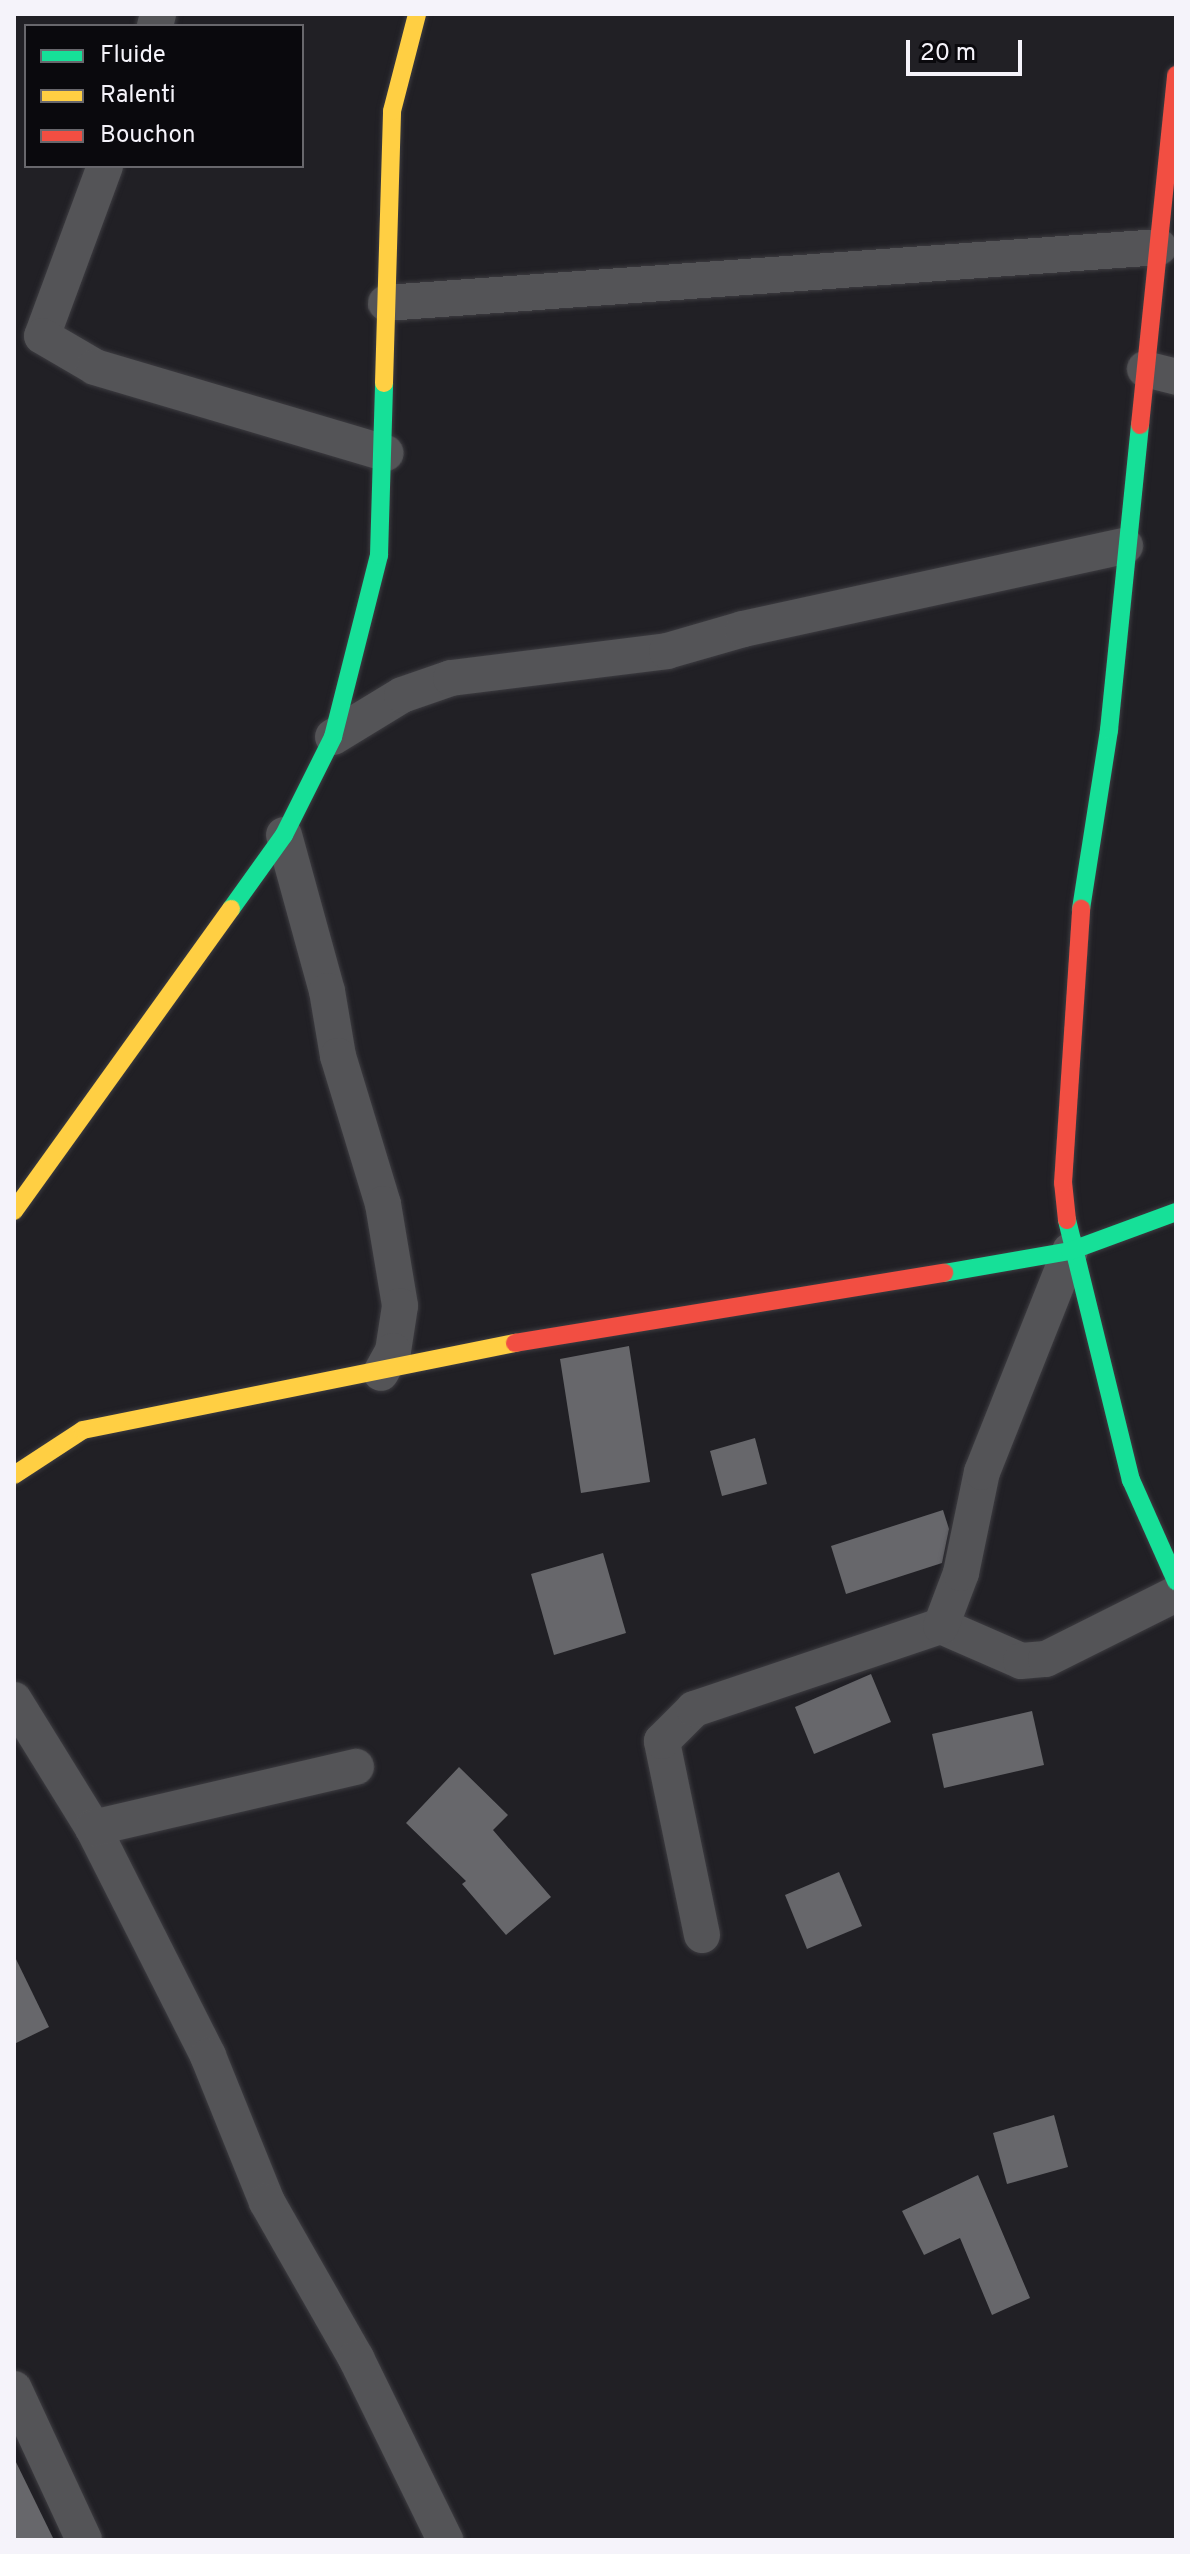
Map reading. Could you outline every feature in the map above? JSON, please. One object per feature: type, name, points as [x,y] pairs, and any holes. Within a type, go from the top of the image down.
[{"type":"street","points":[[14,1211],[284,835],[333,737],[379,555],[386,453],[386,303],[392,111],[417,14]]},
{"type":"street","points":[[1176,75],[1159,247],[1160,373],[1125,546],[1109,730],[1082,887],[1063,1183],[1070,1251],[1131,1480],[1176,1581]]},
{"type":"street","points":[[104,168],[28,329],[95,367],[386,453]]},
{"type":"street","points":[[386,303],[1159,247]]},
{"type":"street","points":[[333,737],[402,695],[451,678],[667,651],[743,629],[1125,546]]},
{"type":"street","points":[[284,835],[327,991],[338,1056],[383,1204],[400,1306],[393,1351],[381,1373]]},
{"type":"street","points":[[14,1475],[83,1430],[381,1373],[639,1318],[887,1285],[1070,1251],[1176,1212]]},
{"type":"street","points":[[941,1626],[961,1573],[982,1472],[1070,1251]]},
{"type":"street","points":[[702,1935],[662,1741],[694,1709],[941,1626],[1021,1661],[1046,1659],[1176,1594]]},
{"type":"street","points":[[19,1719],[93,1828],[208,2056],[267,2202],[356,2358],[445,2540]]},
{"type":"street","points":[[93,1828],[356,1767]]},
{"type":"street","points":[[14,2389],[84,2540]]},
{"type":"building","points":[[629,1346],[650,1482],[581,1493],[560,1359]]},
{"type":"building","points":[[755,1438],[767,1484],[722,1496],[710,1451]]},
{"type":"building","points":[[943,1510],[949,1529],[942,1563],[846,1594],[831,1546]]},
{"type":"building","points":[[603,1553],[626,1633],[554,1655],[531,1574]]},
{"type":"building","points":[[871,1674],[891,1722],[814,1754],[795,1707]]},
{"type":"building","points":[[1032,1711],[1044,1765],[944,1788],[932,1734]]},
{"type":"building","points":[[459,1767],[508,1815],[493,1830],[551,1897],[506,1935],[462,1884],[466,1881],[406,1823]]},
{"type":"building","points":[[839,1872],[862,1926],[807,1949],[785,1895]]},
{"type":"building","points":[[14,1955],[49,2027],[14,2044]]},
{"type":"building","points":[[1054,2115],[1068,2167],[1007,2184],[993,2133]]},
{"type":"building","points":[[978,2175],[1030,2298],[992,2315],[960,2238],[924,2255],[902,2211]]},
{"type":"building","points":[[14,2458],[54,2540],[14,2540]]},
{"type":"traffic: fast","points":[[231,909],[284,835],[333,737],[379,555],[384,383]]},
{"type":"traffic: fast","points":[[1081,909],[1109,730],[1140,425]]},
{"type":"traffic: fast","points":[[944,1273],[1070,1251],[1176,1212]]},
{"type":"traffic: fast","points":[[1067,1220],[1131,1480],[1176,1581]]},
{"type":"traffic: slow","points":[[384,383],[392,111],[417,14]]},
{"type":"traffic: slow","points":[[14,1211],[231,909]]},
{"type":"traffic: slow","points":[[14,1475],[83,1430],[515,1343]]},
{"type":"traffic: jam","points":[[1140,425],[1176,75]]},
{"type":"traffic: jam","points":[[1067,1220],[1063,1183],[1081,909]]},
{"type":"traffic: jam","points":[[515,1343],[944,1273]]}]
